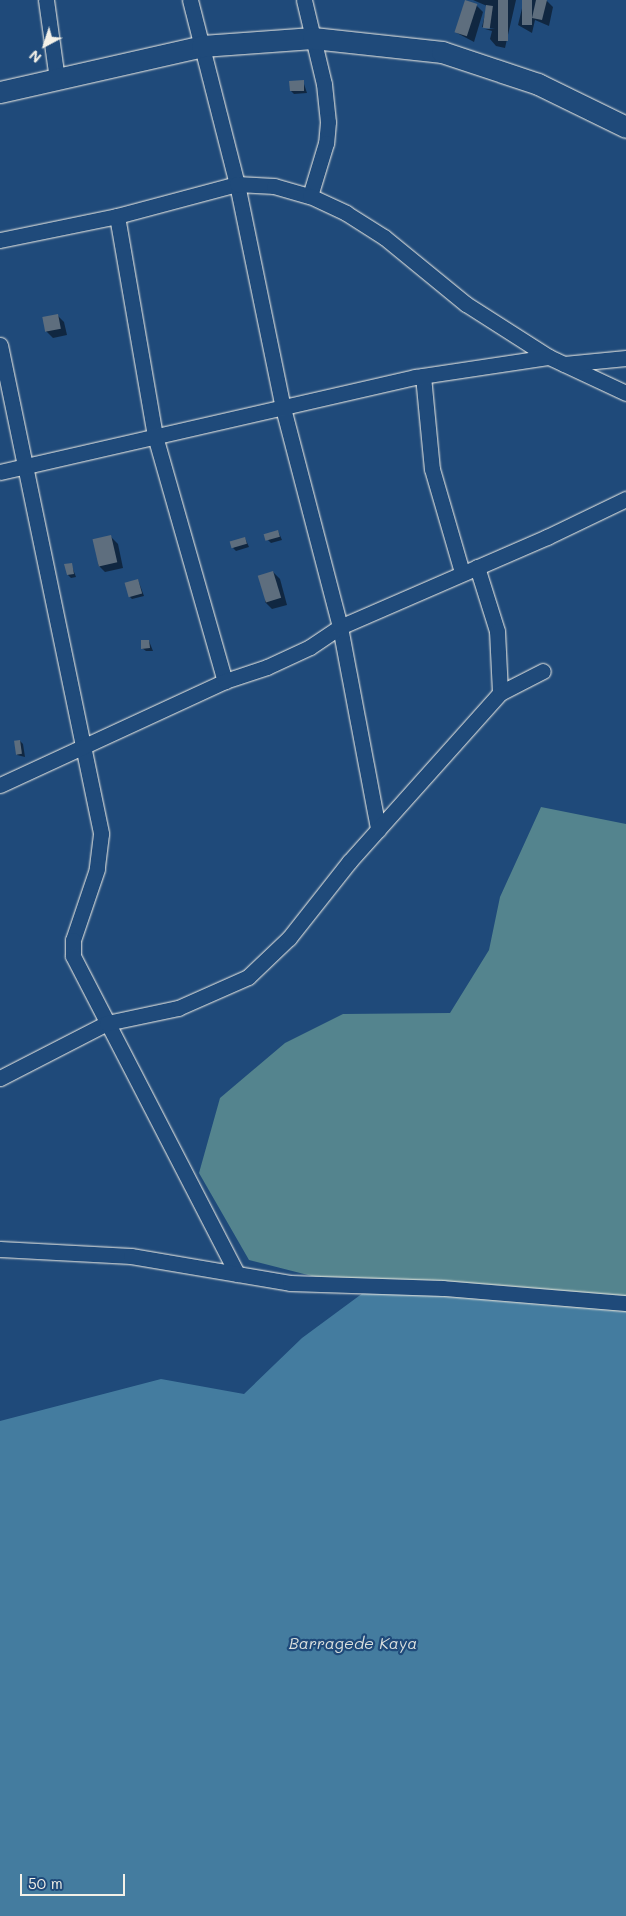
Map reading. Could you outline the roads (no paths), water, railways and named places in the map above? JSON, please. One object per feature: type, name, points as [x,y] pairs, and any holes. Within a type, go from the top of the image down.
[{"type":"main road","points":[[0,92],[202,46],[235,41],[313,38],[442,52],[538,84],[626,127]]},
{"type":"street","points":[[46,0],[56,79]]},
{"type":"street","points":[[190,0],[237,184],[283,408],[340,627],[378,829]]},
{"type":"street","points":[[304,0],[328,122],[326,143],[310,196]]},
{"type":"street","points":[[0,240],[117,216],[237,184],[274,186],[310,196],[384,237],[466,304],[549,356],[626,393]]},
{"type":"street","points":[[117,216],[156,436],[225,681]]},
{"type":"street","points":[[0,345],[27,467],[101,834],[97,869],[73,940],[73,956],[237,1274]]},
{"type":"street","points":[[0,472],[424,376],[549,356]]},
{"type":"street","points":[[564,364],[626,358]]},
{"type":"street","points":[[424,376],[432,469],[470,569],[497,631],[500,693]]},
{"type":"street","points":[[0,785],[225,681],[310,647],[340,627],[626,499]]},
{"type":"street","points":[[0,1078],[107,1023],[186,1006],[248,977],[289,938],[378,829],[500,693],[543,672]]},
{"type":"street","points":[[0,1250],[132,1256],[290,1284],[443,1288],[626,1304]]},
{"type":"water","name":"Barragede Kaya","points":[[367,1290],[626,1312],[626,1916],[0,1916],[0,1421],[161,1379],[244,1394],[302,1338]]}]
